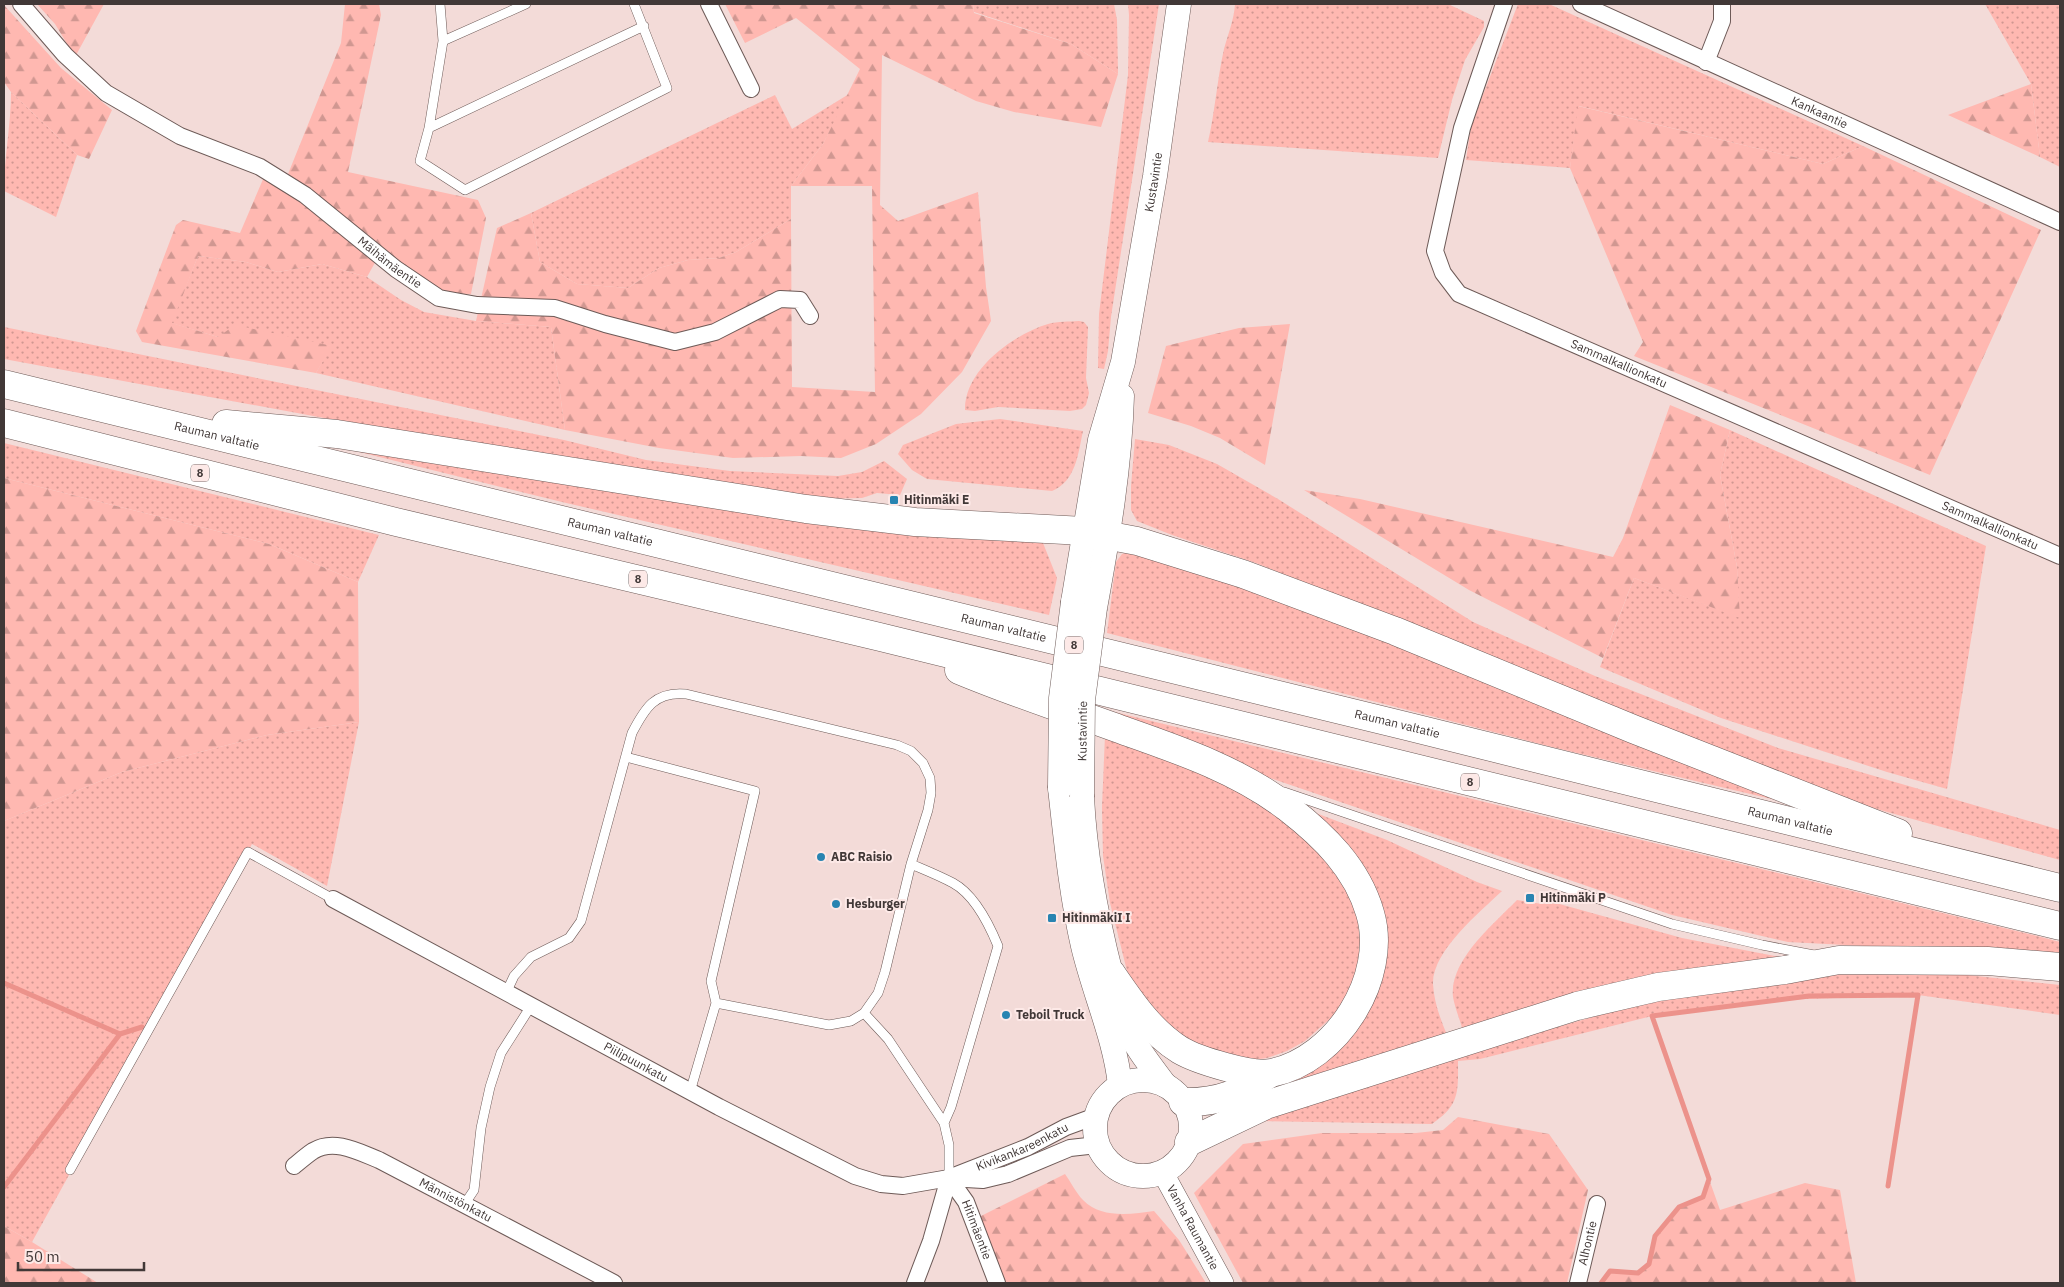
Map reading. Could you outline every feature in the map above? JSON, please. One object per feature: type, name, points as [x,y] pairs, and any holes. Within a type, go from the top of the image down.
[{"type":"highway","name":"Rauman valtatie","points":[[4,384],[1396,723],[2060,888]]},
{"type":"highway","points":[[133,415],[337,434],[852,515],[934,523],[1096,533],[1137,541],[1243,574],[1368,621],[1785,790],[2015,877]]},
{"type":"highway","name":"8","points":[[4,423],[396,522],[880,637],[2060,926]]},
{"type":"highway","points":[[880,637],[1000,687],[1177,749],[1239,777],[1286,807],[1310,827],[1350,868],[1370,913],[1374,932],[1372,970],[1360,997],[1343,1026],[1328,1042],[1307,1058],[1269,1074],[1251,1086],[1224,1098],[1215,1101],[1174,1094]]},
{"type":"highway","points":[[1189,1142],[1266,1104],[1577,1006],[1658,987],[1785,970],[1838,960],[1988,961],[2060,967]]},
{"type":"highway","points":[[1111,973],[1138,1012],[1151,1027],[1179,1050],[1204,1062],[1269,1074]]},
{"type":"main road","name":"Kustavintie","points":[[1120,1085],[1115,1057],[1101,1012],[1078,921],[1070,877],[1060,788],[1061,698],[1084,605],[1096,533],[1100,440],[1123,362],[1155,176],[1179,4]]},
{"type":"main road","name":"Kustavintie","points":[[1084,605],[1082,797],[1084,838],[1100,936],[1123,1020],[1132,1039],[1174,1094]]},
{"type":"main road","points":[[1135,1080],[1150,1080],[1174,1094],[1189,1114],[1191,1128],[1189,1142],[1183,1154],[1174,1165],[1163,1172],[1147,1177],[1131,1175],[1117,1169],[1105,1158],[1097,1145],[1094,1130],[1096,1116],[1101,1104],[1120,1085],[1135,1080]]},
{"type":"street","name":"Mäihämäentie","points":[[21,4],[65,55],[106,93],[180,136],[260,167],[305,195],[396,270],[439,298],[477,305],[555,308],[604,324],[675,342],[715,332],[780,299],[800,300],[810,316]]},
{"type":"street","points":[[708,4],[751,89]]},
{"type":"street","name":"Sammalkallionkatu","points":[[1504,4],[1462,128],[1435,252],[1442,273],[1459,294],[2060,556]]},
{"type":"street","name":"Kankaantie","points":[[1581,4],[2060,222]]},
{"type":"street","points":[[1706,62],[1722,21],[1722,4]]},
{"type":"street","name":"Piilipuunkatu","points":[[333,900],[690,1092],[855,1176],[881,1184],[903,1186],[949,1178]]},
{"type":"street","name":"Kivikankareenkatu","points":[[949,1178],[1028,1147],[1066,1127],[1096,1116]]},
{"type":"street","name":"Kivikankareenkatu","points":[[949,1178],[983,1180],[1008,1174],[1070,1148],[1097,1145]]},
{"type":"street","name":"Männistönkatu","points":[[294,1166],[315,1150],[333,1146],[352,1149],[379,1160],[614,1283]]},
{"type":"street","name":"Vanha Raumantie","points":[[1163,1172],[1223,1283]]},
{"type":"street","points":[[915,1283],[932,1241],[949,1178]]},
{"type":"street","name":"Hitimäentie","points":[[949,1178],[966,1202],[997,1283]]},
{"type":"street","name":"Alhontie","points":[[1578,1283],[1597,1204]]},
{"type":"lane","points":[[440,4],[443,41],[429,128],[420,161],[465,190],[667,88],[634,4]]},
{"type":"lane","points":[[443,41],[526,4]]},
{"type":"lane","points":[[429,128],[644,26]]},
{"type":"lane","points":[[506,993],[514,976],[531,957],[569,938],[581,921],[632,733],[642,713],[651,703],[672,693],[686,694],[896,745],[911,751],[923,763],[930,778],[931,793],[928,810],[911,864],[878,993],[864,1013],[851,1021],[829,1025],[716,1004]]},
{"type":"lane","points":[[626,757],[756,791],[711,981],[716,1004],[690,1092]]},
{"type":"lane","points":[[1239,777],[1672,924],[1838,960]]},
{"type":"lane","points":[[70,1170],[248,852],[333,900]]},
{"type":"lane","points":[[911,864],[955,884],[988,923],[998,946],[951,1107],[944,1123]]},
{"type":"lane","points":[[464,1205],[474,1190],[481,1128],[490,1087],[501,1053],[531,1006]]},
{"type":"lane","points":[[864,1013],[888,1039],[944,1123],[948,1145],[949,1178]]},
{"type":"green space","points":[[37,4],[104,4],[75,57],[55,24]]},
{"type":"green space","points":[[345,4],[379,4],[381,15],[348,172],[478,200],[486,218],[471,294],[441,293],[408,271],[337,211],[288,174],[341,43]]},
{"type":"green space","points":[[725,4],[973,4],[974,13],[1071,44],[1118,74],[1101,127],[1014,112],[976,101],[882,55],[880,205],[898,221],[978,192],[986,287],[991,321],[962,372],[921,414],[876,444],[841,458],[801,456],[733,458],[659,448],[565,430],[551,327],[476,321],[497,228],[531,213],[540,262],[577,284],[628,288],[659,268],[688,260],[719,258],[736,252],[791,219],[792,387],[875,392],[872,186],[791,186],[823,144],[860,69],[796,18],[745,43]]},
{"type":"green space","points":[[973,4],[1114,4],[1117,20],[1118,74],[1071,44],[974,12]]},
{"type":"green space","points":[[1128,4],[1159,4],[1104,369],[1098,368],[1099,314],[1128,75]]},
{"type":"green space","points":[[1235,4],[1448,4],[1484,21],[1484,27],[1465,60],[1452,100],[1438,158],[1208,142],[1224,49]]},
{"type":"green space","points":[[1518,4],[1549,4],[1863,146],[1823,164],[1579,106],[1570,168],[1466,160],[1471,126]]},
{"type":"green space","points":[[1985,4],[2060,4],[2060,167],[2040,157],[2031,84]]},
{"type":"green space","points":[[4,5],[61,68],[112,110],[89,159],[77,155],[11,92],[4,82]]},
{"type":"green space","points":[[2031,84],[2040,157],[1948,115]]},
{"type":"green space","points":[[11,92],[77,155],[56,217],[4,191]]},
{"type":"green space","points":[[849,94],[823,144],[791,186],[791,219],[736,252],[719,258],[688,260],[659,268],[628,288],[577,284],[540,262],[531,213],[775,95],[792,129]]},
{"type":"green space","points":[[1578,106],[1823,164],[1863,146],[2041,230],[1930,475],[1634,356],[1643,342],[1570,168]]},
{"type":"green space","points":[[264,177],[300,199],[377,259],[367,277],[322,264],[278,272],[246,262],[198,256],[172,323],[218,337],[235,325],[332,346],[316,373],[142,342],[136,331],[176,225],[183,220],[240,233]]},
{"type":"green space","points":[[198,256],[246,262],[278,272],[322,264],[367,277],[401,300],[424,312],[476,321],[551,327],[565,430],[316,373],[331,346],[218,337],[171,323]]},
{"type":"green space","points":[[1084,322],[1088,327],[1086,378],[1089,393],[1086,405],[1082,409],[1070,411],[998,407],[975,411],[965,410],[967,395],[973,381],[993,356],[1007,345],[1021,336],[1048,324]]},
{"type":"green space","points":[[1290,324],[1265,465],[1220,438],[1191,426],[1148,413],[1166,346],[1239,328]]},
{"type":"green space","points":[[4,327],[564,440],[646,460],[730,471],[838,476],[862,472],[884,461],[907,479],[900,495],[877,493],[862,498],[810,499],[351,423],[4,359]]},
{"type":"green space","points":[[1670,405],[1730,430],[1720,475],[1737,567],[1740,618],[1634,578],[1603,658],[1469,590],[1304,490],[1360,499],[1613,557],[1623,538]]},
{"type":"green space","points":[[1000,419],[1083,431],[1075,466],[1066,481],[1052,491],[927,479],[912,470],[898,454],[903,445],[956,424]]},
{"type":"green space","points":[[1730,430],[1986,546],[1947,789],[1887,772],[1721,718],[1600,667],[1634,578],[1739,617],[1737,567],[1720,475]]},
{"type":"green space","points":[[1135,439],[1169,445],[1217,464],[1278,499],[1473,622],[1595,676],[1778,748],[2060,830],[2060,860],[1873,808],[1765,771],[1256,563],[1172,535],[1137,521],[1131,510]]},
{"type":"green space","points":[[4,443],[379,535],[358,582],[269,544],[4,478]]},
{"type":"green space","points":[[331,445],[1041,538],[1057,578],[1049,615],[562,502]]},
{"type":"green space","points":[[4,478],[269,544],[358,582],[359,722],[267,735],[122,772],[4,821]]},
{"type":"green space","points":[[1129,552],[1239,585],[1455,667],[1788,803],[1552,747],[1107,633],[1116,562],[1122,554]]},
{"type":"green space","points":[[1102,709],[2037,936],[2060,942],[2060,956],[1788,942],[1672,915],[1255,773]]},
{"type":"green space","points":[[359,722],[327,886],[252,844],[32,1242],[4,1226],[4,821],[122,772],[267,735]]},
{"type":"green space","points":[[1105,735],[1164,754],[1265,805],[1306,836],[1355,896],[1363,966],[1341,1009],[1305,1041],[1287,1051],[1267,1058],[1252,1060],[1213,1055],[1163,1024],[1128,975],[1110,903],[1103,856],[1102,807]]},
{"type":"green space","points":[[1300,807],[1387,840],[1477,882],[1502,891],[1459,933],[1440,958],[1435,971],[1433,984],[1435,997],[1447,1035],[1231,1106],[1293,1079],[1383,957]]},
{"type":"green space","points":[[1517,900],[1542,904],[1545,900],[1682,938],[1780,957],[1668,976],[1463,1031],[1453,997],[1454,983],[1458,970],[1465,956],[1475,944]]},
{"type":"green space","points":[[1930,971],[2060,985],[2060,1015],[1918,995],[1779,1000],[1652,1016],[1480,1059],[1458,1061],[1456,1097],[1448,1110],[1432,1124],[1260,1121],[1458,1055],[1646,1002],[1815,974]]},
{"type":"green space","points":[[1458,1117],[1549,1134],[1588,1190],[1567,1283],[1243,1283],[1194,1193],[1243,1144],[1322,1133],[1416,1133],[1443,1130]]},
{"type":"green space","points":[[1065,1174],[1083,1200],[1099,1210],[1117,1214],[1154,1211],[1179,1240],[1206,1283],[1001,1283],[979,1217]]},
{"type":"green space","points":[[1709,1179],[1720,1210],[1805,1183],[1840,1190],[1856,1283],[1601,1283],[1610,1271],[1638,1273],[1649,1264],[1655,1236],[1679,1207],[1703,1197]]},
{"type":"green space","points":[[4,1226],[32,1242],[98,1283],[4,1283]]},
{"type":"waterway","points":[[4,983],[120,1034]]},
{"type":"waterway","points":[[1601,1283],[1610,1271],[1638,1273],[1649,1264],[1655,1236],[1679,1207],[1703,1197],[1709,1179],[1652,1016],[1809,996],[1918,995],[1888,1186]]},
{"type":"waterway","points":[[4,1187],[120,1034],[142,1027]]},
{"type":"place","name":"Hitinmäki E","points":[[894,500]]},
{"type":"place","name":"ABC Raisio","points":[[821,857]]},
{"type":"place","name":"Hitinmäki P","points":[[1530,898]]},
{"type":"place","name":"Hesburger","points":[[836,904]]},
{"type":"place","name":"HitinmäkiI I","points":[[1052,918]]},
{"type":"place","name":"Teboil Truck","points":[[1006,1015]]}]
